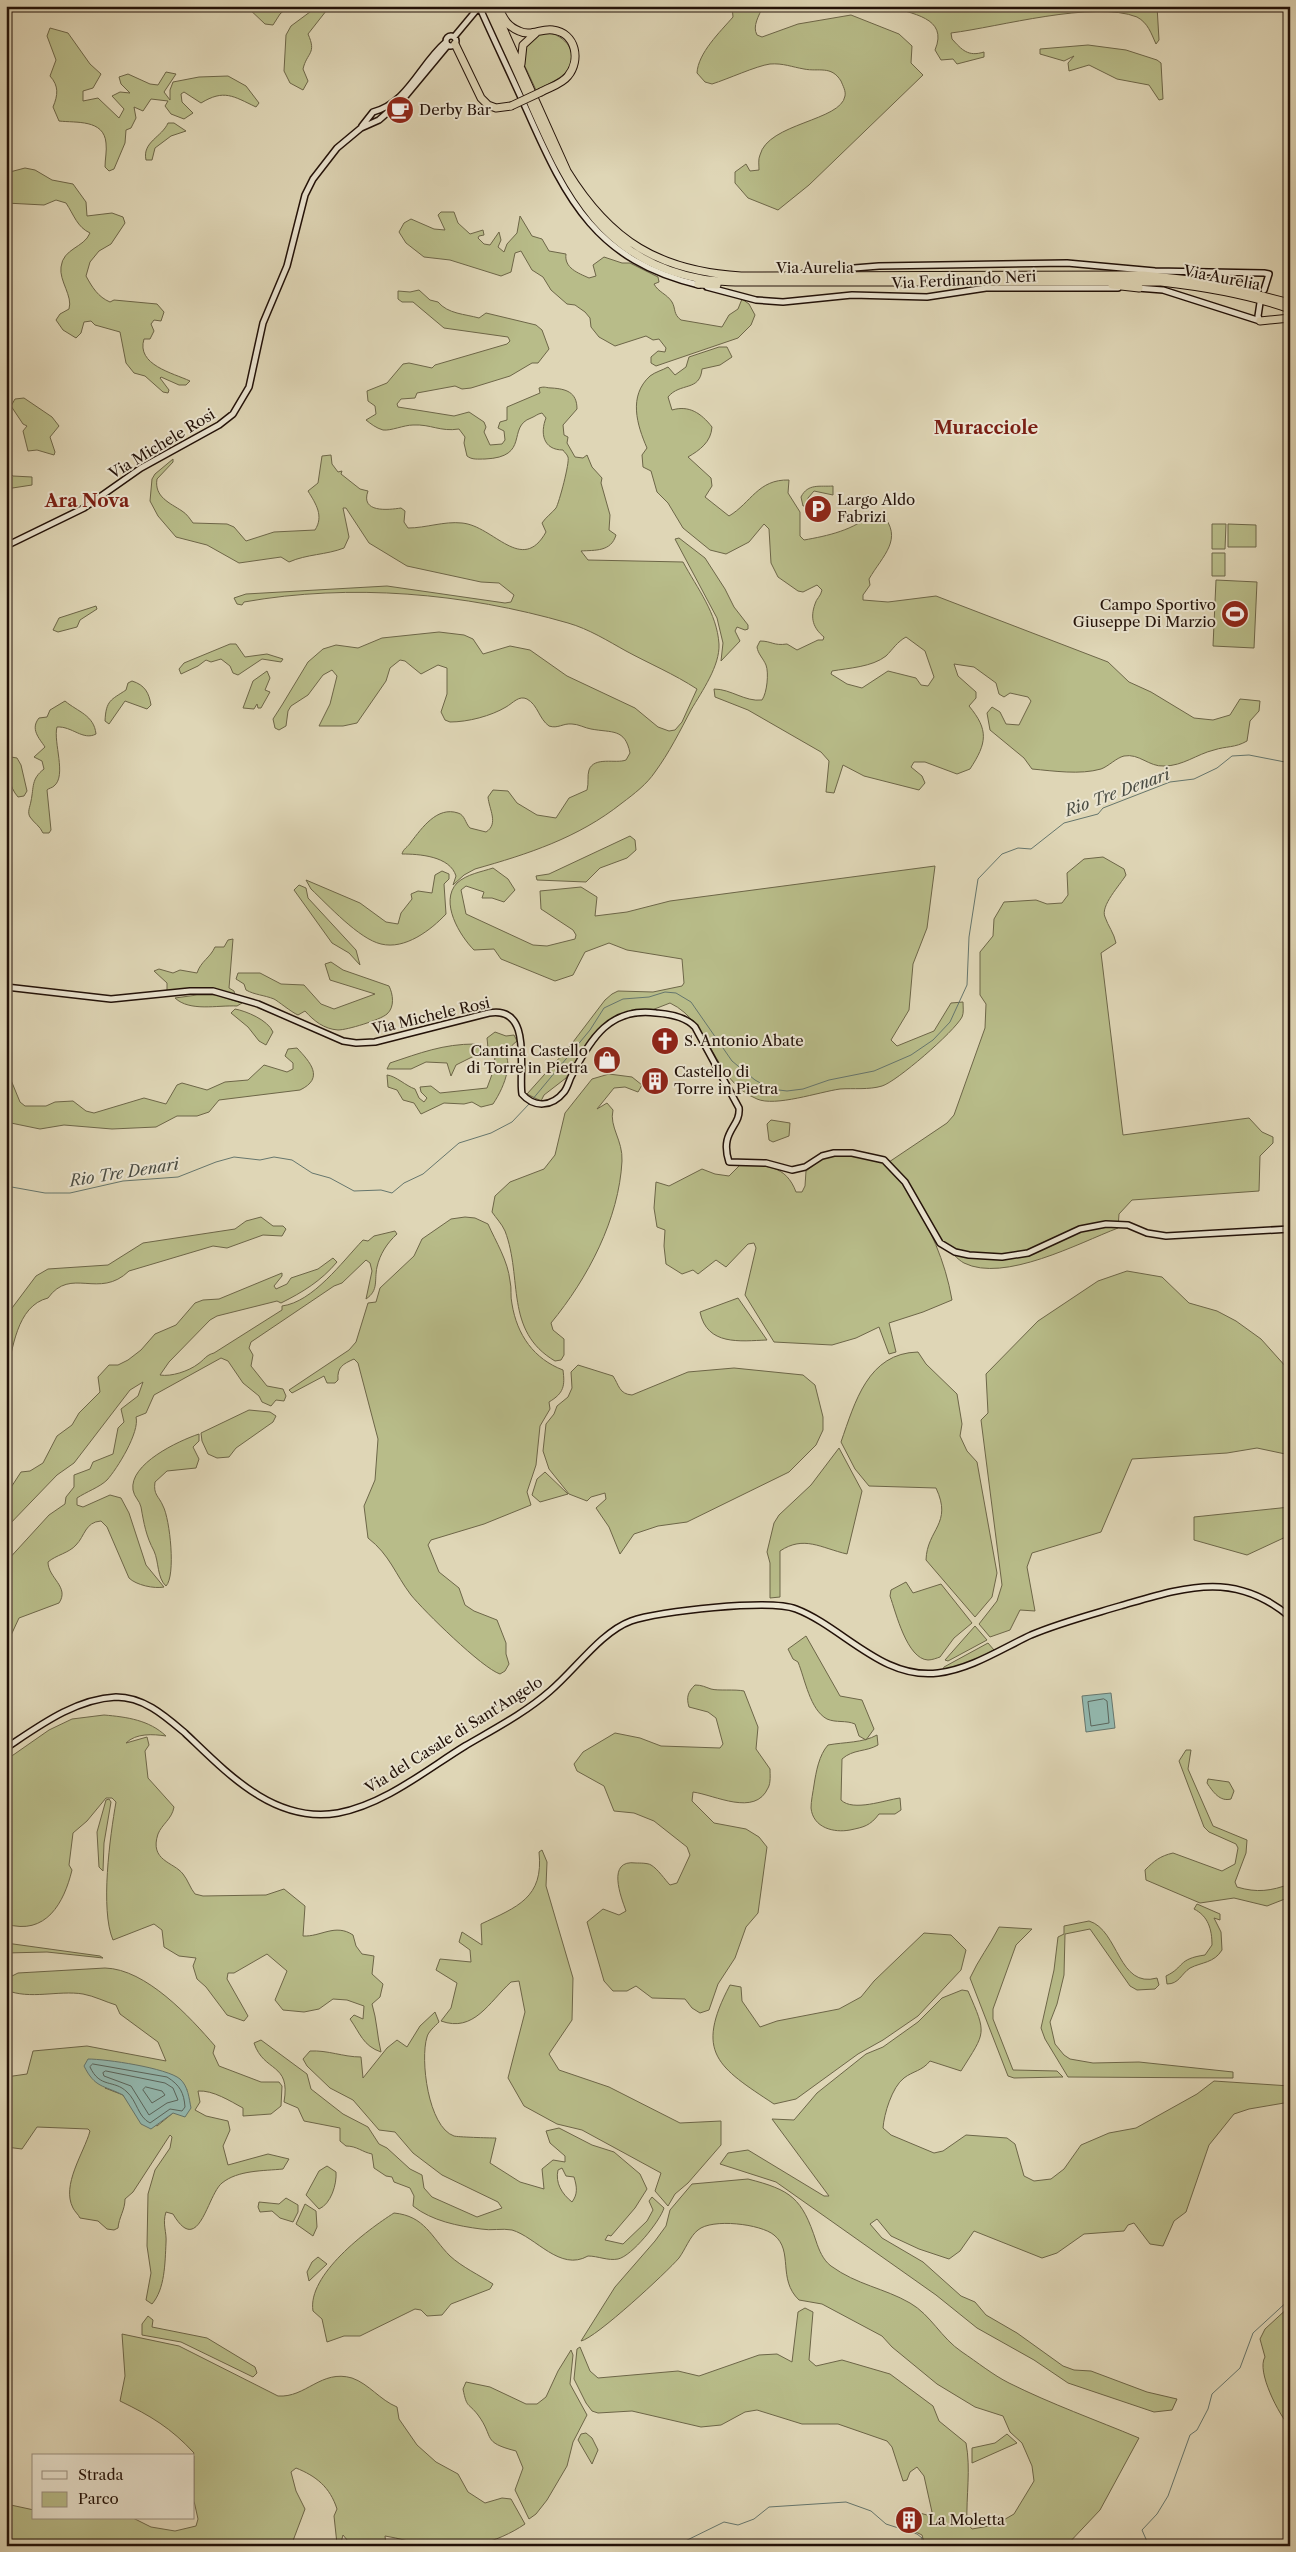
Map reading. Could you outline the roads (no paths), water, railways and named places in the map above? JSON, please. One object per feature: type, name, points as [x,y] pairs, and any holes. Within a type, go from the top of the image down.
[{"type":"highway","name":"Via Aurelia","points":[[482,6],[567,182],[595,219],[631,250],[671,270],[712,280],[1161,282],[1210,287],[1269,302],[1290,310]]},
{"type":"highway","name":"Via Aurelia","points":[[493,6],[567,171],[590,205],[620,236],[656,258],[686,269],[714,275],[1143,275],[1194,280],[1254,292],[1290,303]]},
{"type":"highway","points":[[498,6],[506,23],[521,69]]},
{"type":"highway","points":[[451,42],[483,101],[496,108],[511,106],[541,92],[568,76],[575,62],[576,53],[571,41],[561,32],[548,29],[536,33],[523,33],[506,23]]},
{"type":"highway","points":[[521,69],[522,48],[536,33]]},
{"type":"highway","points":[[783,276],[817,271]]},
{"type":"highway","points":[[1155,271],[1194,280]]},
{"type":"highway","points":[[1074,281],[1139,288]]},
{"type":"highway","points":[[698,284],[844,285],[869,282]]},
{"type":"highway","points":[[1260,321],[1290,318]]},
{"type":"street","name":"Via Michele Rosi","points":[[6,546],[84,508],[141,468],[219,425],[233,414],[248,387],[262,323],[287,266],[307,190],[328,158],[373,118],[379,120],[380,114],[404,98],[482,6]]},
{"type":"street","name":"Via Ferdinando Neri","points":[[482,6],[554,171],[578,209],[600,234],[634,259],[666,275],[752,299],[776,302],[852,296],[927,297],[986,288],[1139,288],[1163,290],[1260,321]]},
{"type":"street","points":[[817,271],[879,266],[1067,263],[1155,271],[1242,271],[1269,274],[1264,290]]},
{"type":"street","points":[[1260,303],[1258,316],[1260,321]]},
{"type":"street","name":"Via Michele Rosi","points":[[6,987],[112,998],[194,990],[219,992],[272,1010],[338,1040],[356,1043],[375,1042],[500,1013],[512,1022],[521,1039],[524,1056],[522,1091],[524,1096],[539,1105],[550,1102],[561,1095],[595,1036],[611,1021],[634,1012],[670,1014],[689,1022],[695,1027],[739,1108],[738,1119],[727,1137],[728,1160],[732,1163],[766,1163],[792,1170],[805,1167],[822,1156],[834,1153],[852,1154],[884,1160],[905,1182],[939,1242],[955,1252],[969,1255],[1002,1257],[1028,1253],[1080,1229],[1106,1224],[1128,1225],[1147,1233],[1166,1236],[1290,1229]]},
{"type":"street","name":"Via del Casale di Sant'Angelo","points":[[6,1748],[49,1720],[71,1709],[107,1698],[132,1699],[163,1715],[232,1776],[262,1798],[288,1810],[326,1814],[354,1809],[381,1798],[510,1719],[547,1694],[607,1636],[623,1624],[640,1618],[754,1604],[781,1605],[810,1616],[889,1664],[912,1672],[934,1674],[967,1665],[1055,1626],[1168,1592],[1197,1586],[1219,1586],[1247,1591],[1268,1601],[1290,1617]]},
{"type":"water","points":[[1111,1693],[1115,1728],[1086,1732],[1082,1696]]},
{"type":"water","points":[[88,2059],[136,2065],[173,2075],[185,2085],[191,2108],[185,2117],[173,2113],[151,2129],[141,2124],[123,2095],[100,2085],[92,2078],[84,2066]]},
{"type":"waterway","name":"Rio Tre Denari","points":[[532,1100],[590,1030],[604,1008],[623,999],[649,997],[665,992],[676,993],[691,1002],[732,1061],[755,1080],[771,1089],[787,1091],[803,1089],[829,1080],[874,1071],[911,1055],[933,1040],[950,1022],[967,985],[969,937],[978,879],[1002,854],[1018,848],[1031,849],[1064,823],[1098,814],[1103,808],[1170,782],[1194,779],[1217,768],[1232,756],[1249,755],[1290,763]]},
{"type":"waterway","name":"Rio Tre Denari","points":[[6,1186],[45,1193],[70,1193],[123,1181],[178,1177],[234,1157],[260,1160],[274,1157],[292,1160],[312,1173],[330,1178],[354,1191],[381,1190],[392,1193],[404,1183],[423,1174],[459,1143],[491,1133],[512,1122],[530,1103]]},
{"type":"waterway","points":[[1149,2546],[1142,2530],[1157,2514],[1168,2496],[1190,2435],[1197,2430],[1208,2409],[1212,2394],[1240,2368],[1253,2333],[1290,2299]]},
{"type":"waterway","points":[[675,2546],[724,2522],[738,2525],[754,2519],[769,2507],[846,2502],[871,2511],[886,2524],[917,2534],[922,2538],[922,2546]]},
{"type":"place","name":"Derby Bar","points":[[400,110]]},
{"type":"place","name":"Largo Aldo Fabrizi","points":[[818,509]]},
{"type":"place","name":"Campo Sportivo Giuseppe Di Marzio","points":[[1235,614]]},
{"type":"place","name":"S. Antonio Abate","points":[[665,1041]]},
{"type":"place","name":"Cantina Castello di Torre in Pietra","points":[[607,1060]]},
{"type":"place","name":"Castello di Torre in Pietra","points":[[655,1081]]},
{"type":"place","name":"La Moletta","points":[[909,2520]]},
{"type":"district","name":"Muracciole","points":[[986,428]]},
{"type":"district","name":"Ara Nova","points":[[87,501]]}]
